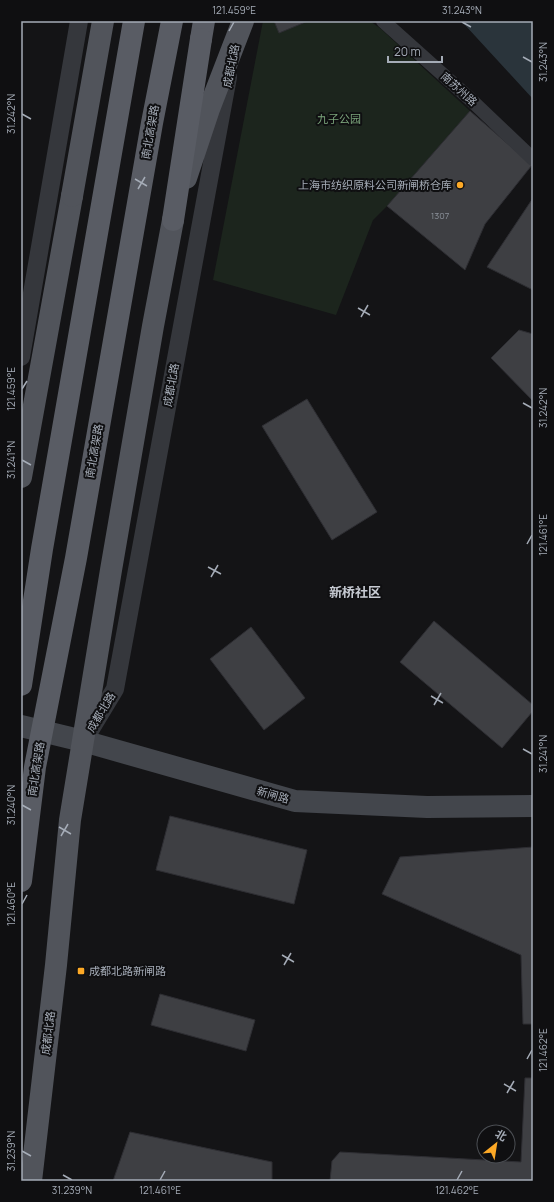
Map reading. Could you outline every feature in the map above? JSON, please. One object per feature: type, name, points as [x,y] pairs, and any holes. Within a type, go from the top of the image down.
[{"type":"highway","points":[[173,220],[204,21]]},
{"type":"highway","points":[[21,685],[42,550],[134,24]]},
{"type":"highway","name":"南北高架路","points":[[21,881],[35,767],[76,558],[147,147],[171,27]]},
{"type":"main road","points":[[21,477],[103,21]]},
{"type":"main road","name":"成都北路","points":[[31,1181],[56,966],[70,820],[152,334],[173,220],[190,164],[243,21]]},
{"type":"main road","name":"新闸路","points":[[21,726],[83,741],[295,801],[427,807],[533,806]]},
{"type":"street","points":[[21,357],[79,21]]},
{"type":"street","name":"成都北路","points":[[83,741],[115,689],[240,21]]},
{"type":"street","name":"南苏州路","points":[[383,21],[470,98],[533,159]]},
{"type":"green space","name":"九子公园","points":[[263,21],[370,21],[381,29],[470,111],[373,220],[336,315],[213,280]]},
{"type":"shaded area","points":[[459,21],[533,21],[533,99],[465,25]]},
{"type":"building","points":[[274,21],[308,21],[279,33]]},
{"type":"building","name":"上海市纺织原料公司新闸桥仓库","points":[[470,111],[532,165],[485,224],[465,270],[387,206]]},
{"type":"building","points":[[533,198],[533,290],[487,267]]},
{"type":"building","points":[[519,330],[533,334],[533,401],[491,358]]},
{"type":"building","points":[[307,399],[377,512],[332,540],[262,426]]},
{"type":"building","points":[[434,621],[533,705],[533,711],[502,748],[400,662]]},
{"type":"building","points":[[251,627],[305,698],[264,730],[210,659]]},
{"type":"building","points":[[170,816],[307,850],[294,904],[156,870]]},
{"type":"building","points":[[533,847],[533,1024],[523,1024],[521,955],[382,894],[400,857]]},
{"type":"building","points":[[160,994],[255,1020],[246,1051],[151,1025]]},
{"type":"building","points":[[525,1078],[533,1078],[533,1181],[330,1181],[332,1161],[340,1152],[476,1160],[476,1164],[516,1164],[516,1162],[521,1162]]},
{"type":"building","points":[[130,1132],[272,1162],[272,1181],[113,1181]]},
{"type":"place","name":"上海市纺织原料公司新闸桥仓库","points":[[460,185]]},
{"type":"place","name":"成都北路新闸路","points":[[81,971]]},
{"type":"district","name":"新桥社区","points":[[355,592]]}]
